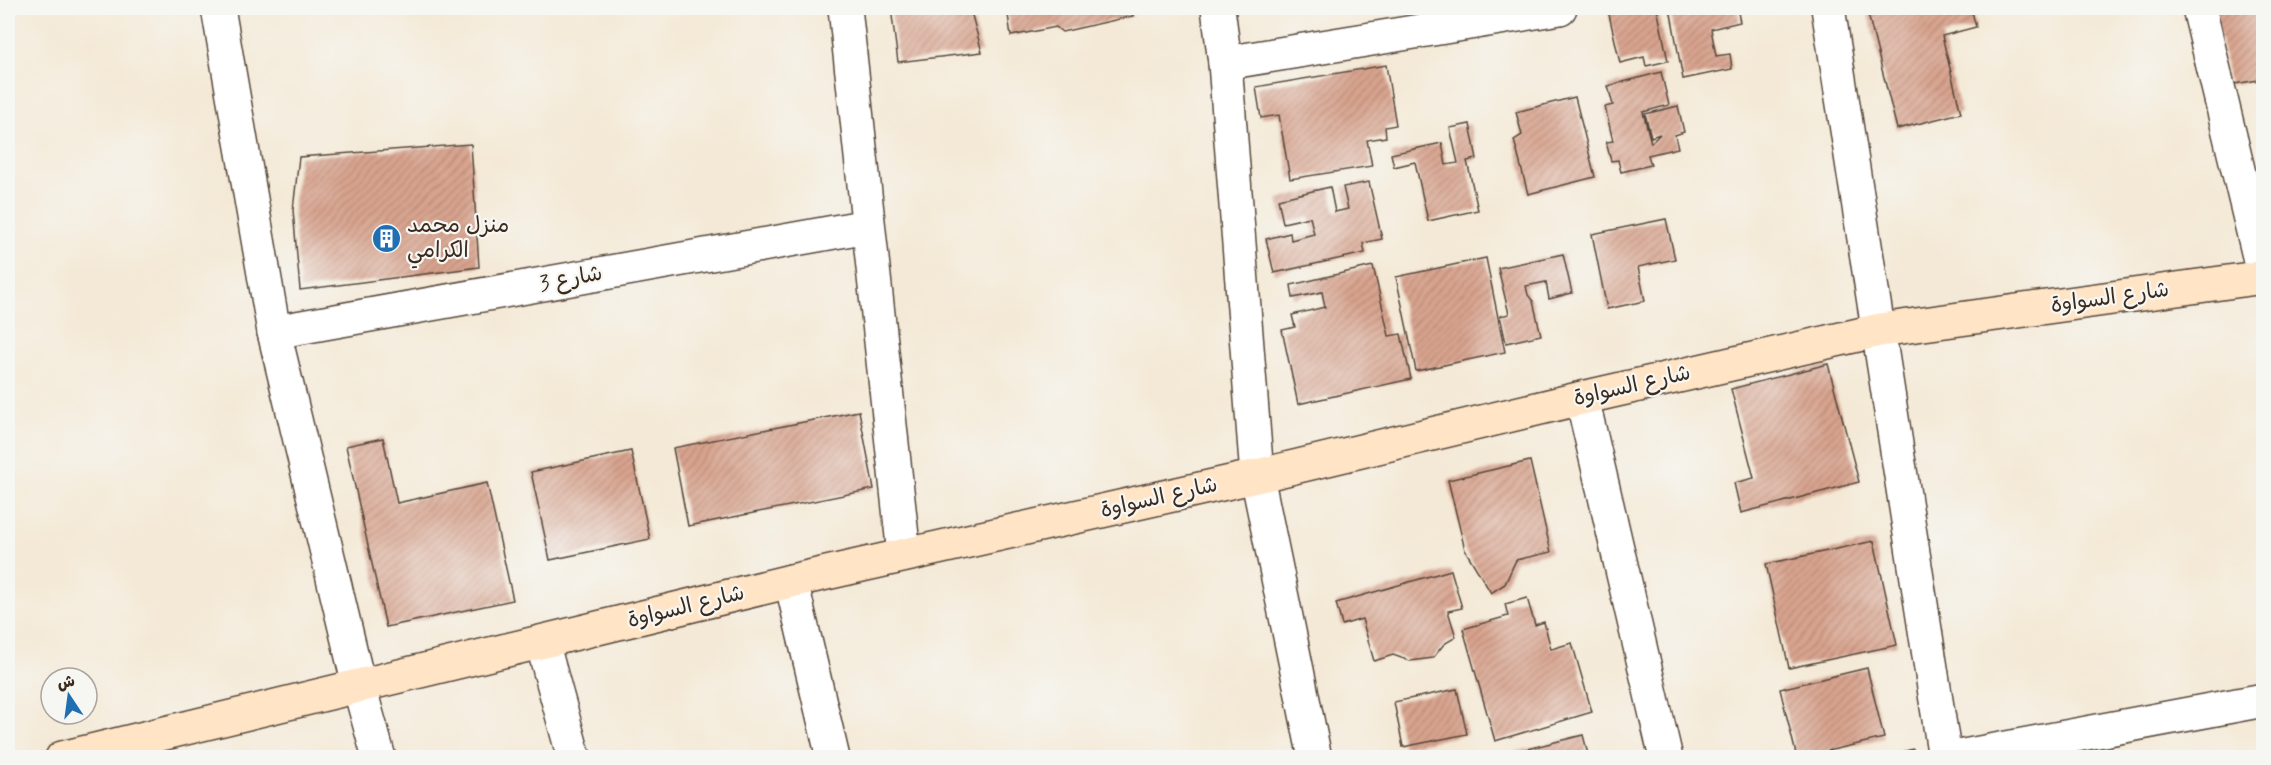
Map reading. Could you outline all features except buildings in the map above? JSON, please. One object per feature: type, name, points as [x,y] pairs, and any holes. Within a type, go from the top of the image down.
[{"type":"street","points":[[218,8],[274,332],[358,686],[379,758]]},
{"type":"street","points":[[844,8],[904,555]]},
{"type":"street","points":[[1218,8],[1225,63],[1257,476],[1315,758]]},
{"type":"street","points":[[1225,63],[1560,8]]},
{"type":"street","points":[[1828,8],[1945,758]]},
{"type":"street","points":[[2199,8],[2264,277]]},
{"type":"street","name":"شارع 3","points":[[274,332],[868,226]]},
{"type":"street","name":"شارع السواوة","points":[[62,758],[791,581],[1257,476],[1880,330],[2264,277]]},
{"type":"street","points":[[1582,398],[1666,758]]},
{"type":"street","points":[[791,581],[833,758]]},
{"type":"street","points":[[542,642],[574,758]]},
{"type":"street","points":[[1953,758],[2264,700]]},
{"type":"place","name":"منزل محمد الكرامي","points":[[386,239]]}]
